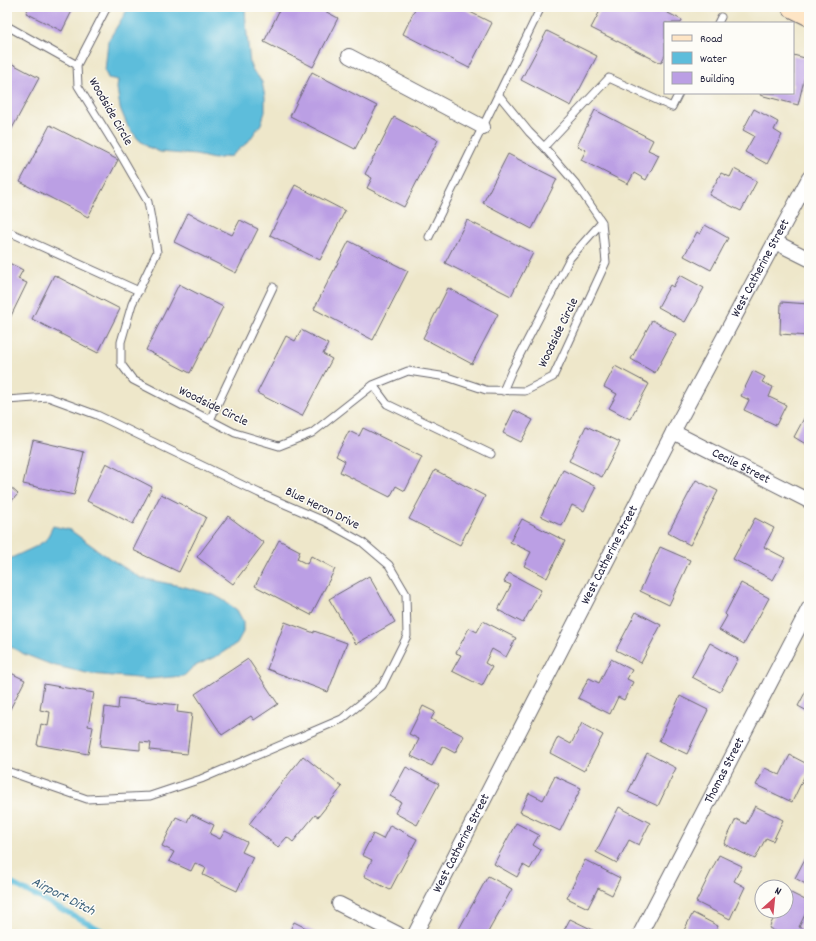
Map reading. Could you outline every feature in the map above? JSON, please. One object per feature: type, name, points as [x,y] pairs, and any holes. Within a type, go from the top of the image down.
[{"type":"street","points":[[792,7],[809,16]]},
{"type":"street","points":[[349,56],[482,127]]},
{"type":"street","name":"West Catherine Street","points":[[415,934],[673,432],[809,178]]},
{"type":"street","points":[[775,242],[809,260]]},
{"type":"street","name":"Cecile Street","points":[[673,432],[809,501]]},
{"type":"street","name":"Thomas Street","points":[[640,934],[809,608]]},
{"type":"street","points":[[339,904],[398,934]]},
{"type":"lane","name":"Woodside Circle","points":[[106,7],[77,65],[78,86],[148,202],[157,252],[132,304],[121,342],[121,364],[133,380],[235,433],[280,446],[312,433],[373,385],[408,372],[447,377],[486,390],[503,391],[525,391],[553,377],[606,262],[602,222],[576,184],[529,132],[498,94]]},
{"type":"lane","points":[[429,237],[539,8]]},
{"type":"lane","points":[[7,26],[77,65]]},
{"type":"lane","points":[[544,147],[609,78],[672,107],[678,94]]},
{"type":"lane","points":[[503,391],[512,370],[570,258],[602,222]]},
{"type":"lane","points":[[7,231],[139,291]]},
{"type":"lane","points":[[210,420],[273,287]]},
{"type":"lane","points":[[373,385],[387,404],[491,454]]},
{"type":"lane","name":"Blue Heron Drive","points":[[7,400],[48,397],[97,415],[259,493],[324,521],[362,542],[390,564],[406,594],[407,636],[382,686],[342,719],[194,781],[150,796],[87,799],[7,771]]},
{"type":"water","points":[[129,7],[245,7],[250,64],[252,70],[262,82],[265,97],[265,112],[261,124],[248,142],[231,156],[214,159],[196,155],[160,152],[148,147],[139,140],[128,127],[120,108],[117,88],[118,80],[108,78],[105,71],[108,41]]},
{"type":"water","points":[[53,526],[70,530],[109,558],[141,578],[185,587],[214,595],[223,600],[237,610],[243,621],[243,632],[237,643],[219,655],[193,667],[184,676],[148,679],[91,674],[52,665],[24,654],[7,645],[7,560],[35,547],[46,540]]},
{"type":"building","points":[[29,7],[74,7],[62,31],[26,13]]},
{"type":"building","points":[[281,7],[317,7],[338,18],[313,67],[264,42]]},
{"type":"building","points":[[416,7],[460,7],[492,23],[469,68],[403,34]]},
{"type":"building","points":[[602,7],[656,7],[682,20],[681,22],[664,22],[664,57],[661,63],[591,28]]},
{"type":"building","points":[[547,31],[597,56],[571,106],[521,80]]},
{"type":"building","points":[[794,55],[809,59],[798,105],[760,95],[794,94]]},
{"type":"building","points":[[7,61],[39,78],[7,138]]},
{"type":"building","points":[[312,72],[377,106],[355,149],[290,116]]},
{"type":"building","points":[[754,109],[778,122],[774,130],[782,135],[767,164],[745,152],[754,136],[743,130]]},
{"type":"building","points":[[595,110],[653,140],[648,150],[659,155],[646,180],[634,173],[628,184],[581,160],[586,150],[577,146]]},
{"type":"building","points":[[394,117],[438,140],[404,207],[367,188],[372,178],[365,174]]},
{"type":"building","points":[[50,125],[118,160],[88,217],[20,182]]},
{"type":"building","points":[[508,154],[557,179],[532,229],[483,203]]},
{"type":"building","points":[[734,169],[757,181],[741,211],[709,195],[721,173],[730,177]]},
{"type":"building","points":[[295,185],[345,211],[320,260],[270,235]]},
{"type":"building","points":[[188,213],[232,235],[240,220],[258,229],[236,273],[174,242]]},
{"type":"building","points":[[467,220],[533,253],[511,296],[445,263]]},
{"type":"building","points":[[705,225],[728,238],[711,270],[684,256],[697,232],[700,234]]},
{"type":"building","points":[[349,241],[408,271],[373,340],[314,309]]},
{"type":"building","points":[[7,262],[23,270],[18,279],[27,283],[10,318],[7,317]]},
{"type":"building","points":[[54,275],[120,309],[98,353],[32,319]]},
{"type":"building","points":[[680,275],[704,288],[685,322],[658,307],[670,285],[673,287]]},
{"type":"building","points":[[179,284],[223,307],[190,373],[146,350]]},
{"type":"building","points":[[448,288],[498,314],[472,364],[423,338]]},
{"type":"building","points":[[781,302],[809,304],[809,336],[780,334]]},
{"type":"building","points":[[652,320],[676,334],[655,373],[631,359]]},
{"type":"building","points":[[301,330],[328,344],[323,354],[332,359],[302,416],[257,393],[286,336],[295,341]]},
{"type":"building","points":[[615,366],[649,384],[630,419],[609,408],[617,394],[604,387]]},
{"type":"building","points":[[753,371],[765,377],[762,382],[773,387],[769,397],[786,405],[776,425],[744,410],[749,400],[741,396]]},
{"type":"building","points":[[809,409],[809,446],[794,437]]},
{"type":"building","points":[[514,410],[533,420],[521,442],[503,433]]},
{"type":"building","points":[[586,426],[620,442],[602,477],[569,461]]},
{"type":"building","points":[[363,428],[422,457],[405,491],[396,486],[390,497],[340,472],[345,461],[336,456],[349,431],[359,436]]},
{"type":"building","points":[[33,440],[84,452],[74,495],[23,484]]},
{"type":"building","points":[[106,463],[152,487],[133,524],[87,501]]},
{"type":"building","points":[[435,470],[485,496],[460,545],[409,519]]},
{"type":"building","points":[[563,470],[596,487],[584,511],[572,505],[562,526],[541,516]]},
{"type":"building","points":[[696,480],[718,491],[690,545],[668,533]]},
{"type":"building","points":[[7,484],[18,494],[7,506]]},
{"type":"building","points":[[161,494],[206,517],[179,572],[133,550]]},
{"type":"building","points":[[228,516],[264,543],[233,584],[197,557]]},
{"type":"building","points":[[755,518],[774,528],[764,547],[785,558],[773,580],[733,559]]},
{"type":"building","points":[[522,519],[565,541],[547,578],[524,566],[531,552],[510,542]]},
{"type":"building","points":[[279,540],[300,551],[297,559],[307,564],[311,556],[335,569],[311,615],[255,586]]},
{"type":"building","points":[[660,547],[690,560],[669,605],[640,591]]},
{"type":"building","points":[[509,573],[541,590],[523,623],[498,610],[511,585],[504,582]]},
{"type":"building","points":[[369,576],[395,622],[356,644],[329,599]]},
{"type":"building","points":[[741,583],[769,598],[744,644],[719,630],[727,616],[725,614]]},
{"type":"building","points":[[636,612],[661,625],[641,663],[616,650]]},
{"type":"building","points":[[483,621],[516,638],[506,657],[492,649],[485,663],[492,667],[482,686],[452,671],[461,655],[456,653],[469,628],[477,632]]},
{"type":"building","points":[[285,622],[347,643],[328,692],[267,669]]},
{"type":"building","points":[[710,643],[738,659],[720,692],[692,677]]},
{"type":"building","points":[[248,659],[278,704],[254,720],[251,716],[222,735],[195,694]]},
{"type":"building","points":[[611,659],[632,670],[627,679],[633,682],[624,700],[618,697],[610,714],[578,698],[589,678],[599,683]]},
{"type":"building","points":[[7,671],[25,680],[7,715]]},
{"type":"building","points":[[44,684],[94,693],[88,726],[93,727],[88,754],[37,745],[41,724],[48,726],[50,712],[40,710]]},
{"type":"building","points":[[807,689],[809,690],[809,712],[798,706]]},
{"type":"building","points":[[680,696],[708,710],[687,754],[659,741]]},
{"type":"building","points":[[119,698],[178,705],[177,712],[192,714],[187,754],[150,750],[151,743],[140,742],[140,750],[100,746],[105,707],[118,709]]},
{"type":"building","points":[[423,706],[435,712],[431,719],[464,736],[455,753],[442,746],[432,766],[411,756],[419,739],[409,734]]},
{"type":"building","points":[[582,723],[603,735],[584,771],[550,753],[558,737],[571,744]]},
{"type":"building","points":[[809,725],[809,738],[804,735]]},
{"type":"building","points":[[647,753],[676,768],[658,806],[628,792]]},
{"type":"building","points":[[790,755],[809,765],[792,802],[756,785],[765,768],[780,775]]},
{"type":"building","points":[[303,756],[342,787],[318,817],[315,815],[293,842],[287,837],[278,847],[249,824]]},
{"type":"building","points":[[406,767],[439,784],[417,825],[395,813],[401,802],[390,796]]},
{"type":"building","points":[[555,776],[581,788],[560,831],[520,812],[529,793],[543,800]]},
{"type":"building","points":[[755,806],[783,820],[773,841],[766,838],[755,859],[724,844],[736,819],[746,824]]},
{"type":"building","points":[[619,807],[650,823],[639,845],[629,840],[617,863],[596,852]]},
{"type":"building","points":[[191,814],[214,825],[210,834],[220,839],[225,831],[247,842],[242,852],[253,857],[237,891],[203,875],[206,868],[195,863],[191,871],[169,861],[174,852],[162,846],[176,817],[187,822]]},
{"type":"building","points":[[516,823],[539,835],[533,845],[541,850],[530,869],[523,865],[517,877],[494,864]]},
{"type":"building","points":[[390,825],[417,839],[390,890],[364,876],[372,860],[362,855],[373,834],[383,839]]},
{"type":"building","points":[[809,851],[809,886],[795,878]]},
{"type":"building","points":[[719,855],[742,866],[734,881],[745,887],[730,919],[696,902]]},
{"type":"building","points":[[585,860],[620,878],[612,895],[598,888],[588,908],[567,898]]},
{"type":"building","points":[[488,876],[512,889],[487,934],[468,934],[459,929]]},
{"type":"building","points":[[794,894],[809,902],[809,906],[799,927],[809,932],[809,934],[781,934],[769,928],[773,919],[794,919]]},
{"type":"building","points":[[693,913],[718,926],[714,934],[682,934]]},
{"type":"building","points":[[570,919],[593,930],[591,934],[562,934]]},
{"type":"building","points":[[294,922],[318,934],[288,934]]},
{"type":"waterway","name":"Airport Ditch","points":[[7,881],[109,934]]}]
